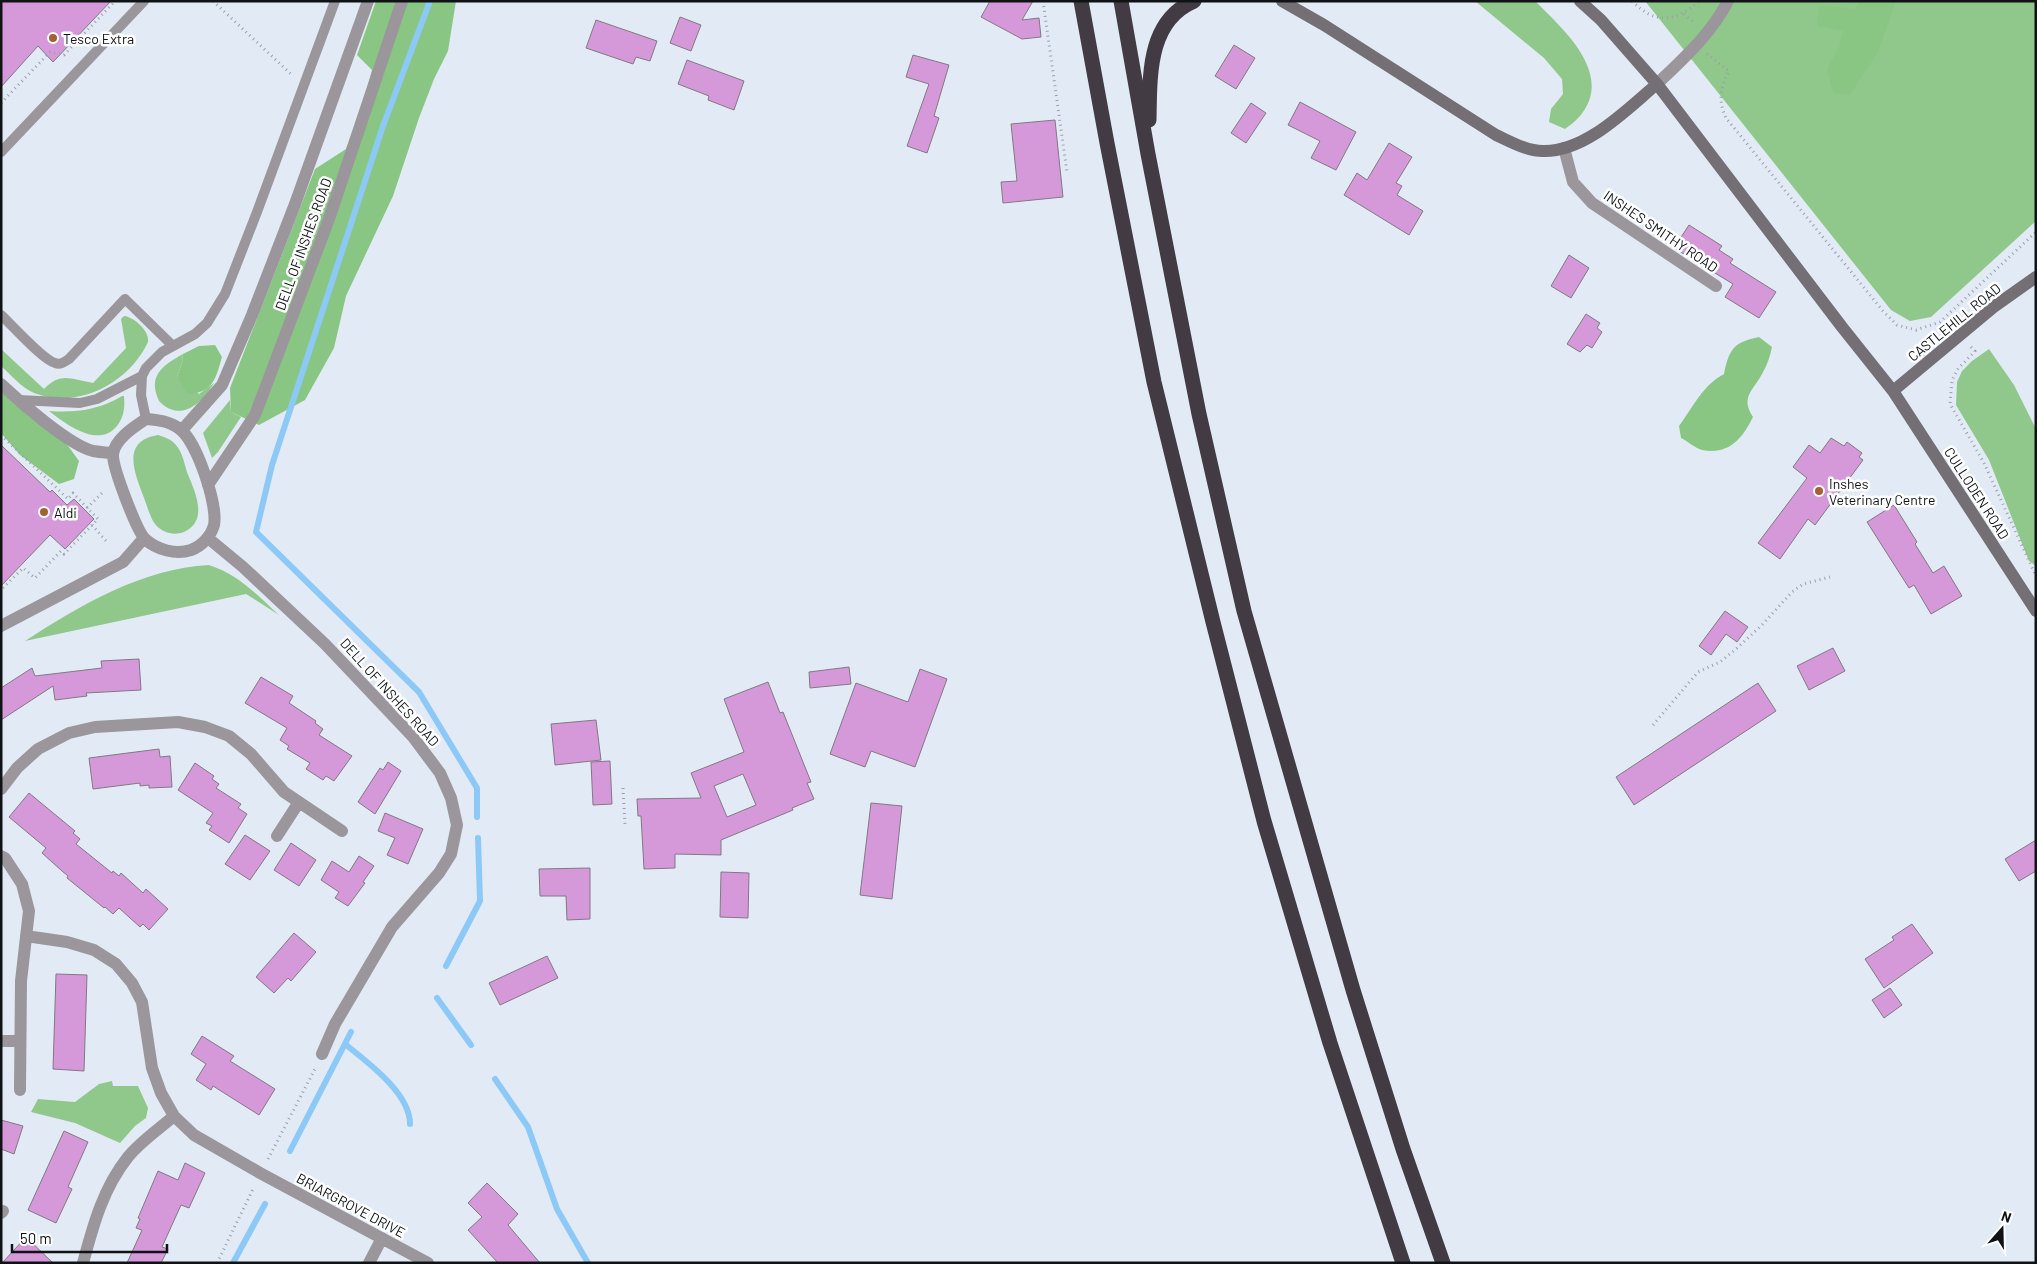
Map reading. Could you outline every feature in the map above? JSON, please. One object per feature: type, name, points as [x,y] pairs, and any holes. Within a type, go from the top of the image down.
[{"type":"highway","points":[[1081,1],[1154,382],[1215,632],[1264,821],[1330,1043],[1403,1263]]},
{"type":"highway","points":[[1121,1],[1148,154],[1199,414],[1244,612],[1352,990],[1403,1149],[1443,1263]]},
{"type":"highway","points":[[1148,154],[1150,70],[1154,47],[1163,27],[1175,13],[1194,1]]},
{"type":"main road","points":[[1282,1],[1496,135],[1518,145],[1543,151],[1564,148],[1587,139],[1609,124],[1657,84]]},
{"type":"main road","name":"CULLODEN ROAD","points":[[1580,1],[1601,20],[1657,84],[1893,392],[2036,611]]},
{"type":"main road","name":"CASTLEHILL ROAD","points":[[1893,392],[1995,306],[2036,277]]},
{"type":"street","name":"DELL OF INSHES ROAD","points":[[182,430],[222,385],[252,315],[298,195],[368,1]]},
{"type":"street","name":"DELL OF INSHES ROAD","points":[[208,485],[255,415],[328,219],[402,1]]},
{"type":"street","points":[[1657,84],[1702,40],[1716,23],[1728,1]]},
{"type":"street","name":"INSHES SMITHY ROAD","points":[[1564,148],[1573,182],[1592,202],[1716,286]]},
{"type":"street","points":[[1,384],[18,400],[75,444],[92,451],[113,453]]},
{"type":"street","points":[[146,419],[165,420],[182,430],[198,454],[208,485],[214,524],[208,538],[193,549],[179,553],[159,548],[144,538],[116,476],[113,453],[125,433],[146,419]]},
{"type":"street","points":[[1,626],[123,562],[144,538]]},
{"type":"street","name":"DELL OF INSHES ROAD","points":[[208,538],[243,567],[325,644],[413,737],[440,772],[453,807],[457,825],[451,854],[439,873],[392,927],[335,1024],[322,1054]]},
{"type":"street","points":[[1,789],[17,768],[38,749],[69,732],[95,727],[178,722],[205,727],[228,736],[251,754],[284,792],[342,830]]},
{"type":"street","points":[[277,836],[299,802]]},
{"type":"street","points":[[1,856],[5,858],[22,884],[28,911],[21,981],[20,1090]]},
{"type":"street","name":"BRIARGROVE DRIVE","points":[[26,936],[67,942],[94,950],[116,964],[132,983],[143,1008],[152,1068],[161,1093],[174,1116],[194,1135],[260,1173],[428,1263]]},
{"type":"street","points":[[1,1041],[20,1042]]},
{"type":"street","points":[[83,1263],[94,1221],[110,1183],[129,1156],[174,1116]]},
{"type":"street","points":[[369,1263],[382,1238]]},
{"type":"lane","points":[[1,152],[144,1]]},
{"type":"lane","points":[[146,419],[141,395],[142,376],[146,368],[162,352],[195,334],[207,323],[225,294],[335,1]]},
{"type":"lane","points":[[1,315],[47,359],[57,364],[69,359],[125,299],[173,346]]},
{"type":"lane","points":[[18,400],[80,403],[97,399],[142,376]]},
{"type":"path","points":[[1,103],[50,52],[64,55],[115,1]]},
{"type":"path","points":[[213,1],[295,78]]},
{"type":"path","points":[[1043,1],[1067,172]]},
{"type":"path","points":[[1632,1],[1640,9],[1655,17],[1672,18],[1684,14],[1700,1]]},
{"type":"path","points":[[1728,71],[1723,81],[1720,100],[1726,118],[1883,311],[1897,325],[1916,330],[1940,322],[2036,232]]},
{"type":"path","points":[[1975,351],[1958,369],[1952,380],[1950,404],[1984,463],[2036,576]]},
{"type":"path","points":[[1,435],[68,499],[73,494],[98,519],[64,554],[61,551],[35,578],[23,568],[1,590]]},
{"type":"path","points":[[87,508],[102,493]]},
{"type":"path","points":[[92,525],[107,542]]},
{"type":"path","points":[[1652,725],[1698,672],[1720,662],[1736,649],[1762,625],[1792,592],[1803,584],[1830,577]]},
{"type":"path","points":[[623,788],[625,824]]},
{"type":"green space","points":[[376,1],[456,1],[448,51],[434,79],[419,118],[393,196],[346,296],[334,348],[305,400],[259,425],[231,412],[230,388],[315,169],[346,149],[362,107],[372,70],[357,55]]},
{"type":"green space","points":[[1475,1],[1535,1],[1559,25],[1581,53],[1589,69],[1592,84],[1589,100],[1580,116],[1565,129],[1549,122],[1551,109],[1563,94],[1562,79],[1544,58]]},
{"type":"green space","points":[[1645,1],[2036,1],[2036,221],[1931,317],[1910,321],[1891,310]]},
{"type":"green space","points":[[1859,1],[1896,1],[1878,52],[1850,95],[1833,93],[1827,69],[1839,47],[1843,31],[1817,26],[1820,5],[1855,9]]},
{"type":"green space","points":[[124,316],[132,319],[144,329],[148,342],[128,370],[115,381],[100,389],[68,398],[51,397],[30,391],[1,366],[1,349],[44,389],[56,380],[66,378],[93,383],[126,348],[121,319]]},
{"type":"green space","points":[[1759,337],[1772,347],[1765,367],[1749,394],[1749,410],[1753,417],[1744,432],[1734,444],[1727,448],[1711,451],[1699,449],[1681,438],[1679,426],[1704,390],[1724,374],[1728,358],[1734,348],[1744,341]]},
{"type":"green space","points":[[215,345],[222,357],[215,378],[203,391],[188,394],[177,377],[183,354],[199,346]]},
{"type":"green space","points":[[1989,349],[2014,385],[2036,429],[2036,566],[2029,561],[1989,460],[1956,405],[1957,382],[1962,371]]},
{"type":"green space","points":[[183,354],[177,377],[199,394],[214,383],[197,404],[182,411],[167,407],[159,401],[155,385],[156,378],[163,367]]},
{"type":"green space","points":[[1,387],[66,443],[79,461],[74,479],[59,484],[20,455],[1,433]]},
{"type":"green space","points":[[124,396],[124,408],[119,423],[109,432],[101,435],[92,435],[73,428],[49,411],[87,410],[105,405]]},
{"type":"green space","points":[[230,400],[231,412],[241,417],[212,458],[203,433]]},
{"type":"green space","points":[[158,435],[172,441],[179,450],[198,504],[196,520],[192,527],[181,533],[165,532],[154,522],[134,469],[134,451],[146,438]]},
{"type":"green space","points":[[209,565],[238,580],[279,615],[246,594],[25,641],[90,602],[136,581],[160,573]]},
{"type":"green space","points":[[112,1081],[113,1086],[138,1086],[148,1108],[146,1118],[135,1126],[120,1143],[75,1123],[31,1112],[38,1099],[75,1102],[99,1084]]},
{"type":"building","name":"Tesco Extra","points":[[1,1],[111,1],[53,62],[38,46],[1,87]]},
{"type":"building","points":[[990,1],[1033,1],[1022,20],[1039,18],[1041,37],[1022,39],[981,17]]},
{"type":"building","points":[[680,17],[701,25],[691,51],[670,43]]},
{"type":"building","points":[[596,20],[657,41],[650,61],[636,57],[633,64],[586,48]]},
{"type":"building","points":[[1234,45],[1255,58],[1236,89],[1215,76]]},
{"type":"building","points":[[913,55],[949,65],[934,116],[939,118],[927,153],[907,146],[929,84],[906,77]]},
{"type":"building","points":[[687,60],[744,81],[734,110],[708,100],[709,96],[678,84]]},
{"type":"building","points":[[1300,102],[1356,132],[1336,170],[1311,158],[1320,141],[1288,125]]},
{"type":"building","points":[[1251,103],[1266,113],[1246,143],[1231,133]]},
{"type":"building","points":[[1055,120],[1063,197],[1003,203],[1001,182],[1017,181],[1011,124]]},
{"type":"building","points":[[1389,143],[1412,157],[1396,183],[1402,186],[1397,195],[1423,211],[1409,235],[1344,195],[1357,173],[1367,180]]},
{"type":"building","points":[[1689,225],[1722,246],[1719,250],[1733,259],[1730,263],[1776,292],[1759,318],[1725,297],[1733,284],[1674,248]]},
{"type":"building","points":[[1569,255],[1589,268],[1571,298],[1551,286]]},
{"type":"building","points":[[1586,314],[1600,323],[1597,328],[1602,332],[1592,348],[1587,345],[1580,352],[1567,344]]},
{"type":"building","name":"Inshes Veterinary Centre","points":[[1831,438],[1844,446],[1847,442],[1862,453],[1859,457],[1863,460],[1815,525],[1808,519],[1780,559],[1758,543],[1807,478],[1793,467],[1809,445],[1820,453]]},
{"type":"building","name":"Aldi","points":[[1,445],[50,492],[52,490],[67,505],[74,499],[94,519],[65,549],[50,535],[1,586]]},
{"type":"building","points":[[1894,505],[1917,542],[1915,544],[1933,573],[1944,566],[1962,596],[1931,614],[1914,585],[1909,588],[1867,522]]},
{"type":"building","points":[[1725,611],[1748,627],[1737,642],[1726,634],[1711,655],[1699,646]]},
{"type":"building","points":[[1833,648],[1845,671],[1809,690],[1797,666]]},
{"type":"building","points":[[139,659],[141,690],[86,693],[87,696],[55,700],[53,686],[1,720],[1,688],[32,668],[35,676],[102,668],[101,661]]},
{"type":"building","points":[[849,667],[851,684],[810,688],[809,672]]},
{"type":"building","points":[[920,669],[947,679],[915,767],[871,751],[865,767],[830,754],[856,683],[908,702]]},
{"type":"building","points":[[261,677],[293,696],[289,703],[316,721],[315,723],[323,729],[319,735],[352,756],[334,781],[326,776],[323,780],[306,769],[310,763],[287,749],[289,746],[280,740],[287,728],[245,703]]},
{"type":"building","points":[[768,682],[780,713],[783,712],[811,782],[807,783],[814,799],[792,808],[793,810],[721,840],[721,855],[675,854],[675,868],[644,869],[641,816],[638,816],[637,799],[701,798],[691,773],[744,752],[724,699]],"holes":[[[743,774],[756,805],[727,817],[714,786]]]},
{"type":"building","points":[[1758,683],[1776,711],[1634,805],[1616,777]]},
{"type":"building","points":[[596,720],[601,760],[555,765],[551,724]]},
{"type":"building","points":[[159,749],[160,757],[170,756],[172,787],[149,788],[149,785],[140,786],[140,783],[93,789],[89,758]]},
{"type":"building","points":[[610,761],[612,804],[593,805],[591,762]]},
{"type":"building","points":[[388,762],[401,771],[375,814],[358,802],[380,768],[383,770]]},
{"type":"building","points":[[195,763],[214,776],[212,779],[219,784],[216,788],[241,804],[238,808],[247,814],[229,843],[209,830],[212,826],[206,823],[213,813],[178,790]]},
{"type":"building","points":[[29,793],[75,831],[73,833],[80,839],[76,844],[112,873],[113,871],[119,876],[121,873],[143,893],[146,889],[168,909],[149,930],[143,924],[140,927],[119,908],[113,914],[104,908],[67,878],[68,876],[42,853],[46,848],[9,817]]},
{"type":"building","points":[[871,803],[902,806],[892,899],[860,895]]},
{"type":"building","points":[[385,813],[423,829],[408,864],[387,855],[395,838],[378,831]]},
{"type":"building","points":[[245,835],[270,851],[250,880],[225,864]]},
{"type":"building","points":[[2036,840],[2036,871],[2019,881],[2005,859]]},
{"type":"building","points":[[291,843],[316,860],[299,886],[274,870]]},
{"type":"building","points":[[359,856],[374,866],[363,882],[365,883],[348,906],[335,898],[339,892],[321,880],[332,861],[349,872]]},
{"type":"building","points":[[590,868],[590,919],[567,920],[566,896],[540,896],[539,869]]},
{"type":"building","points":[[721,872],[749,873],[748,918],[720,917]]},
{"type":"building","points":[[1912,924],[1933,953],[1884,988],[1865,959],[1894,940],[1892,937]]},
{"type":"building","points":[[294,933],[316,952],[291,981],[288,978],[274,993],[256,977]]},
{"type":"building","points":[[547,956],[558,978],[500,1005],[489,983]]},
{"type":"building","points":[[56,974],[87,975],[84,1071],[53,1069]]},
{"type":"building","points":[[1890,988],[1902,1005],[1884,1018],[1872,1000]]},
{"type":"building","points":[[202,1036],[234,1056],[230,1061],[275,1089],[259,1115],[213,1086],[211,1090],[196,1080],[206,1064],[191,1054]]},
{"type":"building","points":[[1,1120],[23,1126],[14,1154],[1,1149]]},
{"type":"building","points":[[64,1131],[88,1142],[68,1187],[72,1189],[56,1223],[28,1210]]},
{"type":"building","points":[[185,1163],[205,1173],[189,1208],[181,1205],[162,1247],[168,1249],[161,1263],[127,1263],[142,1230],[136,1228],[140,1219],[138,1218],[158,1171],[178,1180]]},
{"type":"building","points":[[487,1183],[518,1214],[508,1225],[540,1263],[498,1263],[468,1230],[482,1217],[468,1203]]},
{"type":"building","points":[[26,1237],[53,1263],[2,1263]]},
{"type":"waterway","points":[[430,1],[383,126],[272,465],[256,532],[419,692],[477,788],[477,817]]},
{"type":"waterway","points":[[446,966],[480,901],[478,838]]},
{"type":"waterway","points":[[437,998],[471,1045]]},
{"type":"waterway","points":[[290,1151],[351,1032]]},
{"type":"waterway","points":[[345,1044],[386,1079],[395,1090],[408,1112],[410,1124]]},
{"type":"waterway","points":[[495,1079],[528,1127],[557,1209],[588,1263]]},
{"type":"waterway","points":[[233,1263],[265,1204]]},
{"type":"place","name":"Tesco Extra","points":[[53,38]]},
{"type":"place","name":"Inshes Veterinary Centre","points":[[1819,491]]},
{"type":"place","name":"Aldi","points":[[44,512]]}]
